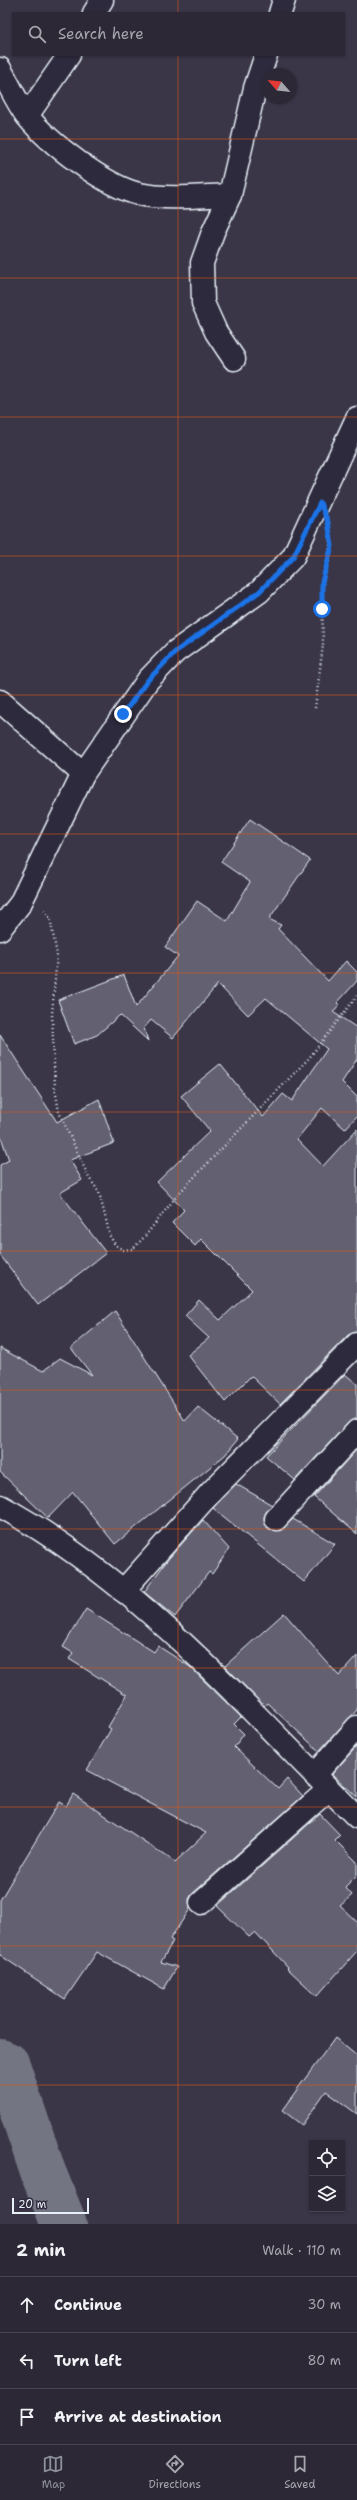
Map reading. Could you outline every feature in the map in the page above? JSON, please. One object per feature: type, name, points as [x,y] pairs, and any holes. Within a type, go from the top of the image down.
[{"type":"street","points":[[95,12],[102,0]]},
{"type":"street","points":[[280,12],[284,0]]},
{"type":"street","points":[[27,116],[68,56]]},
{"type":"street","points":[[234,359],[216,332],[203,303],[202,263],[213,232],[230,195],[255,88],[266,56]]},
{"type":"street","points":[[0,69],[27,116],[71,158],[116,184],[138,194],[176,197],[230,195]]},
{"type":"street","points":[[0,929],[20,904],[83,774],[148,680],[175,652],[259,592],[293,557],[320,503],[357,418]]},
{"type":"street","points":[[0,701],[83,774]]},
{"type":"street","points":[[123,1591],[210,1492],[357,1344]]},
{"type":"street","points":[[276,1519],[357,1431]]},
{"type":"street","points":[[0,1506],[81,1556],[123,1591],[203,1663],[357,1817]]},
{"type":"street","points":[[201,1903],[322,1782],[357,1727]]},
{"type":"path","points":[[315,708],[323,645],[322,582],[332,546],[328,522],[320,503]]},
{"type":"path","points":[[24,893],[39,903],[50,918],[55,938],[57,955],[52,1014],[55,1088],[59,1112],[89,1178],[99,1192],[110,1236],[115,1245],[123,1250],[132,1249],[146,1235],[179,1193],[308,1058],[357,996]]},
{"type":"building","points":[[250,819],[310,860],[269,919],[281,925],[278,929],[328,981],[346,961],[357,972],[357,981],[337,1003],[339,1005],[333,1012],[357,1028],[357,1059],[342,1082],[357,1097],[357,1116],[345,1129],[322,1108],[297,1139],[323,1166],[357,1129],[357,1332],[348,1335],[280,1404],[251,1376],[225,1402],[188,1355],[209,1338],[185,1316],[199,1300],[220,1320],[252,1290],[201,1239],[195,1246],[172,1223],[184,1210],[157,1182],[210,1131],[181,1096],[220,1064],[263,1117],[283,1094],[292,1101],[327,1049],[266,998],[248,1015],[218,984],[173,1038],[151,1020],[144,1028],[148,1041],[120,1015],[97,1035],[74,1044],[58,1000],[124,975],[136,1007],[178,956],[165,947],[197,901],[227,921],[250,882],[221,862]]},
{"type":"building","points":[[0,1035],[57,1122],[99,1099],[114,1143],[70,1160],[82,1180],[60,1193],[106,1253],[38,1305],[0,1255],[0,1165],[9,1160],[0,1134]]},
{"type":"building","points":[[115,1311],[185,1421],[198,1407],[238,1439],[225,1455],[115,1544],[73,1492],[48,1518],[0,1472],[0,1348],[43,1371],[60,1358],[92,1375],[71,1348]]},
{"type":"building","points":[[345,1374],[357,1384],[357,1419],[348,1423],[295,1480],[266,1456]]},
{"type":"building","points":[[357,1449],[357,1534],[314,1497]]},
{"type":"building","points":[[236,1484],[272,1505],[264,1517],[268,1528],[280,1531],[293,1519],[335,1544],[304,1582],[213,1508]]},
{"type":"building","points":[[203,1520],[229,1549],[212,1574],[209,1572],[175,1617],[144,1592],[169,1558]]},
{"type":"building","points":[[86,1609],[154,1652],[158,1646],[189,1666],[241,1717],[234,1724],[244,1734],[234,1747],[278,1789],[287,1779],[303,1796],[192,1894],[189,1899],[190,1909],[170,1939],[173,1941],[161,1962],[177,1967],[164,1989],[97,1952],[65,1999],[0,1955],[0,1900],[59,1802],[66,1806],[73,1794],[175,1862],[206,1833],[87,1770],[111,1729],[108,1727],[127,1695],[69,1659],[73,1653],[63,1647]]},
{"type":"building","points":[[284,1613],[339,1676],[357,1656],[357,1710],[319,1751],[267,1703],[264,1706],[225,1666]]},
{"type":"building","points":[[357,1746],[357,1797],[332,1774]]},
{"type":"building","points":[[320,1814],[340,1835],[335,1840],[357,1862],[357,1875],[345,1887],[352,1895],[340,1906],[357,1922],[357,1951],[317,1996],[287,1968],[288,1967],[255,1932],[249,1937],[217,1906]]},
{"type":"building","points":[[335,2038],[357,2056],[357,2114],[326,2091],[302,2125],[282,2110]]},
{"type":"waterway","points":[[0,2062],[7,2065],[43,2172],[64,2224]]},
{"type":"route","points":[[123,714],[148,680],[175,652],[259,592],[293,557],[320,503],[328,522],[332,546],[322,582],[322,609]]}]
